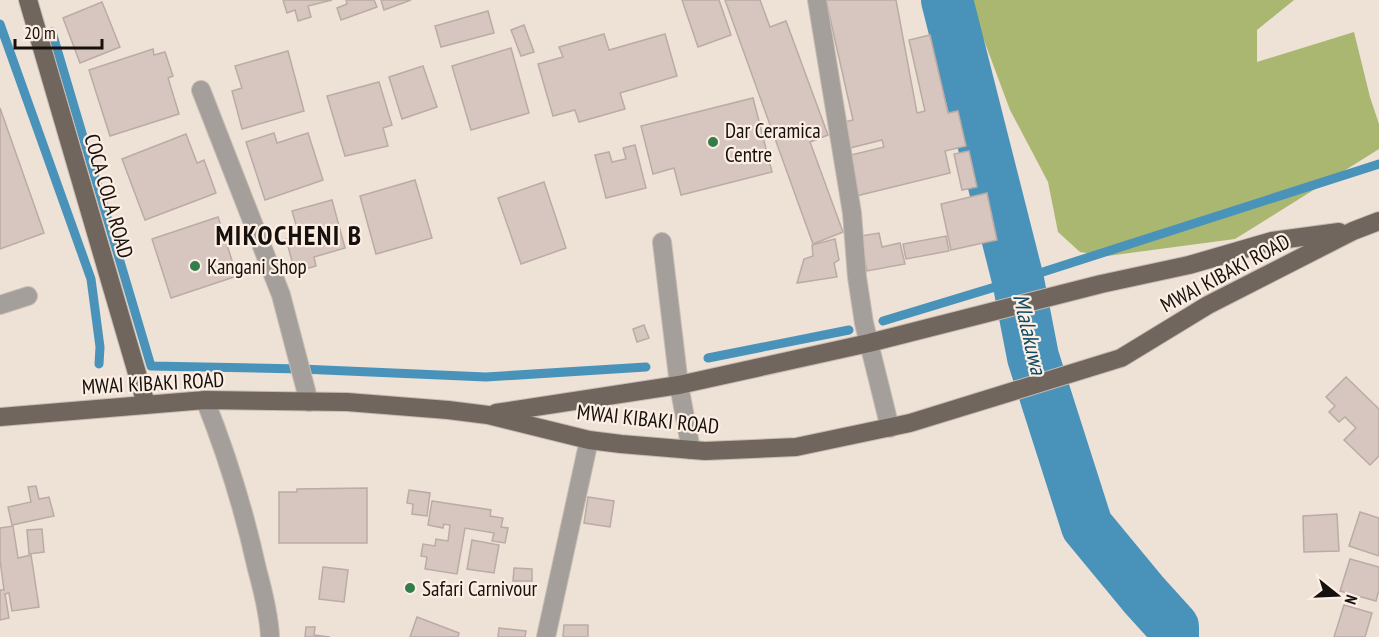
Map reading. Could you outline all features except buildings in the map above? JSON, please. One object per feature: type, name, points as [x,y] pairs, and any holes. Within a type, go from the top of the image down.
[{"type":"main road","name":"COCA COLA ROAD","points":[[32,1],[146,404]]},
{"type":"main road","name":"MWAI KIBAKI ROAD","points":[[0,417],[205,400],[309,402],[436,409],[488,415],[589,440],[691,450],[796,447],[890,428],[963,408],[1121,358],[1208,305],[1353,231],[1379,221]]},
{"type":"main road","name":"MWAI KIBAKI ROAD","points":[[488,415],[679,385],[869,343],[1101,284],[1189,265],[1272,240],[1353,231]]},
{"type":"street","points":[[817,0],[852,213],[857,277],[869,343],[890,428]]},
{"type":"street","points":[[201,90],[281,295],[309,402]]},
{"type":"street","points":[[662,242],[679,385],[691,450]]},
{"type":"street","points":[[0,305],[28,296]]},
{"type":"street","points":[[205,400],[226,452],[251,540],[269,619],[270,637]]},
{"type":"street","points":[[546,637],[589,440]]},
{"type":"green space","points":[[969,0],[1294,0],[1257,30],[1257,62],[1354,32],[1379,124],[1379,149],[1235,239],[1107,256],[1080,252],[1058,232],[1048,182],[1010,110]]},
{"type":"waterway","name":"Mlalakuwa","points":[[947,0],[1018,280],[1033,357],[1087,526],[1173,627],[1173,637]]},
{"type":"waterway","points":[[0,24],[91,279],[100,347],[99,364]]},
{"type":"waterway","points":[[52,32],[151,366],[301,369],[486,377],[646,367]]},
{"type":"waterway","points":[[883,321],[1379,164]]},
{"type":"waterway","points":[[708,358],[849,330]]},
{"type":"place","name":"Dar Ceramica Centre","points":[[713,142]]},
{"type":"place","name":"Kangani Shop","points":[[195,266]]},
{"type":"place","name":"Safari Carnivour","points":[[410,588]]},
{"type":"district","name":"MIKOCHENI B","points":[[289,235]]}]
